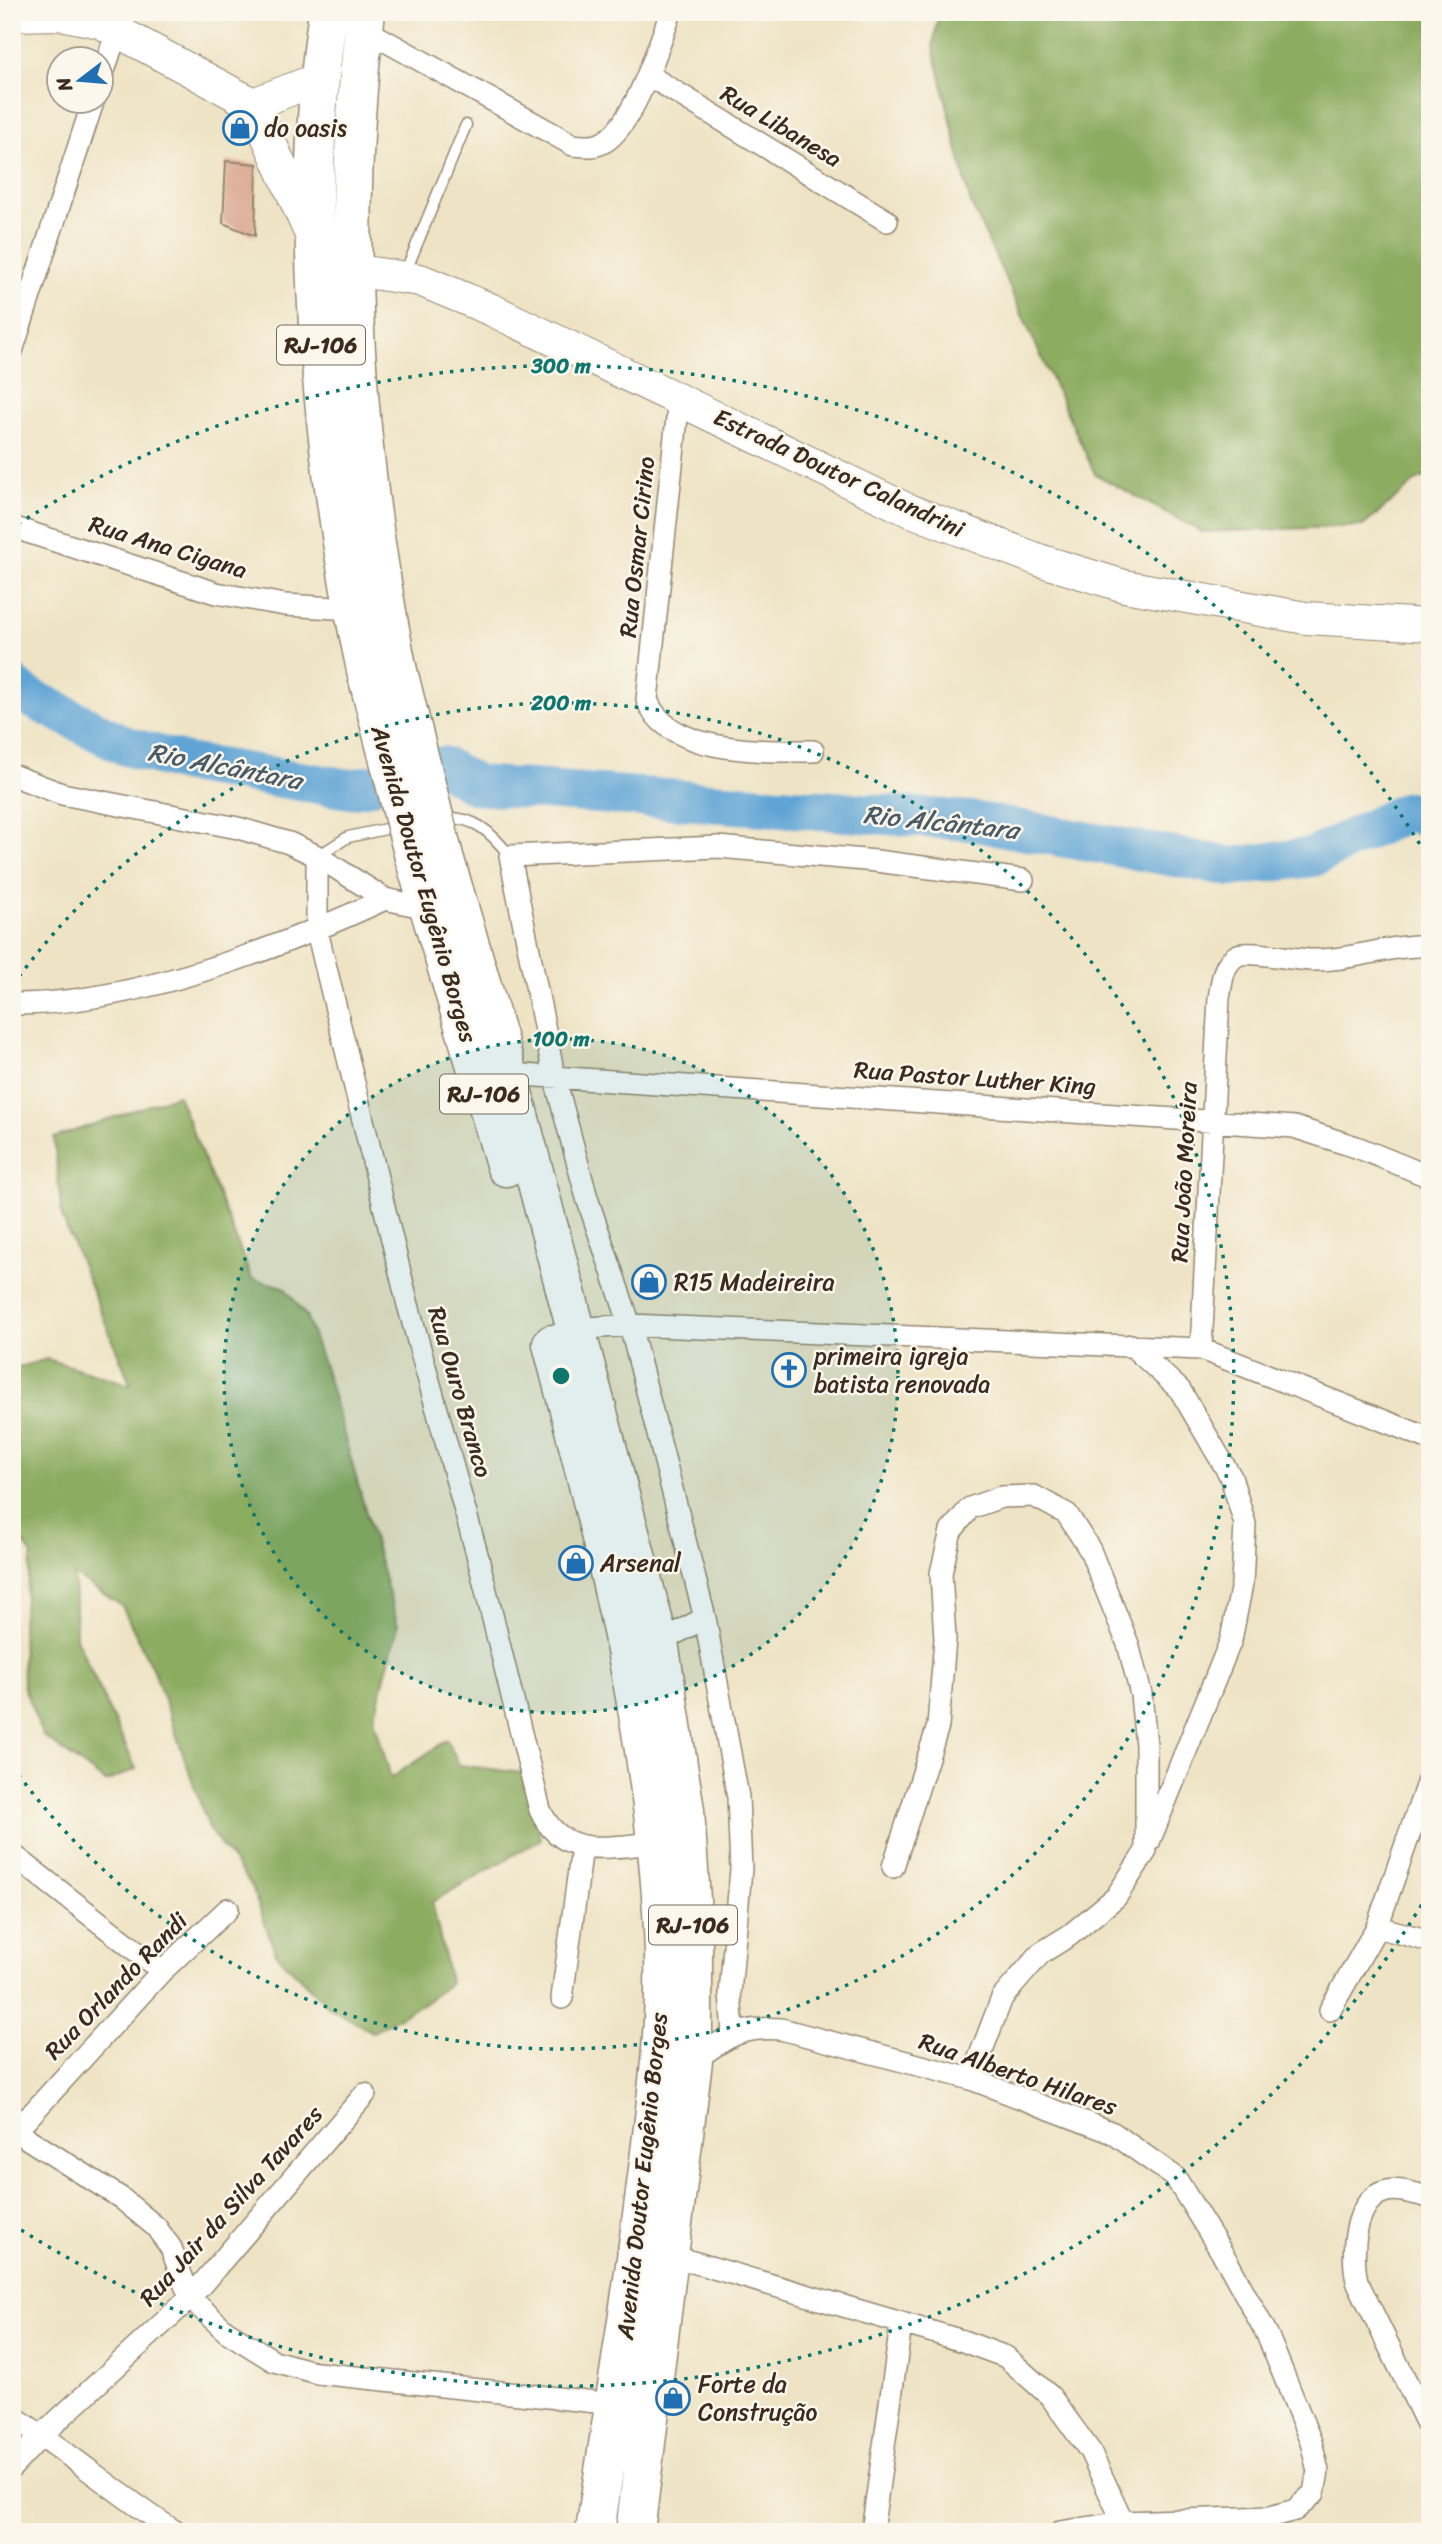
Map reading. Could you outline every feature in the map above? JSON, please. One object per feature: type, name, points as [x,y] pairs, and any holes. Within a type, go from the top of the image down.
[{"type":"highway","name":"Avenida Doutor Eugênio Borges","points":[[328,12],[318,79],[316,246],[333,470],[352,609],[382,671]]},
{"type":"highway","name":"Avenida Doutor Eugênio Borges","points":[[365,21],[351,168],[351,270],[382,671],[425,839],[508,1074],[659,1642],[685,1810],[693,1930],[693,2061],[635,2532]]},
{"type":"highway","name":"Avenida Doutor Eugênio Borges","points":[[425,839],[427,908],[500,1146],[604,1544],[631,1666],[656,1843],[664,1958],[656,2098],[595,2532]]},
{"type":"street","points":[[365,21],[573,145],[592,147],[618,131],[648,75],[671,12]]},
{"type":"street","points":[[12,15],[61,14],[100,22],[120,22],[253,104],[316,246]]},
{"type":"street","points":[[112,46],[120,22]]},
{"type":"street","name":"Rua Libanesa","points":[[648,75],[887,221]]},
{"type":"street","points":[[253,104],[285,94],[318,79]]},
{"type":"street","points":[[12,351],[88,116]]},
{"type":"street","name":"Estrada Doutor Calandrini","points":[[351,270],[404,276],[492,310],[906,509],[1039,560],[1124,586],[1306,618],[1430,625]]},
{"type":"street","name":"Rua Osmar Cirino","points":[[679,399],[647,700],[652,713],[664,726],[684,738],[757,751],[813,751]]},
{"type":"street","name":"Rua Ana Cigana","points":[[12,527],[216,593],[285,605],[352,609]]},
{"type":"street","points":[[12,775],[75,797],[238,828],[289,843],[317,856],[385,899],[427,908]]},
{"type":"street","points":[[733,2033],[730,1993],[741,1869],[738,1797],[705,1618],[630,1325],[587,1198],[554,1075],[510,856],[718,847],[876,861],[1023,880]]},
{"type":"street","name":"Rua Ouro Branco","points":[[317,856],[317,931],[408,1304],[477,1554],[540,1810],[547,1827],[559,1838],[582,1847]]},
{"type":"street","points":[[12,1004],[57,1005],[114,994],[221,964],[317,931],[385,899]]},
{"type":"street","name":"Rua João Moreira","points":[[1201,1349],[1219,998],[1225,968],[1241,954],[1313,960],[1362,957],[1430,946]]},
{"type":"street","name":"Rua Pastor Luther King","points":[[508,1074],[1294,1127],[1359,1148],[1430,1177]]},
{"type":"street","points":[[575,1329],[630,1325],[851,1332],[1014,1343],[1201,1349],[1430,1438]]},
{"type":"street","points":[[971,2080],[1002,1998],[1041,1952],[1070,1935],[1116,1897],[1146,1851],[1231,1640],[1242,1584],[1245,1524],[1230,1477],[1180,1391],[1131,1345]]},
{"type":"street","points":[[893,1867],[938,1726],[945,1639],[942,1573],[951,1531],[970,1508],[1001,1497],[1034,1496],[1067,1514],[1090,1550],[1114,1604],[1141,1694],[1146,1745],[1146,1851]]},
{"type":"street","points":[[659,1642],[705,1618]]},
{"type":"street","points":[[1330,2010],[1377,1927],[1430,1775]]},
{"type":"street","points":[[562,1998],[582,1847],[656,1843]]},
{"type":"street","points":[[12,1854],[162,1971]]},
{"type":"street","name":"Rua Orlando Randi","points":[[14,2130],[162,1971],[228,1909]]},
{"type":"street","points":[[1377,1927],[1430,1941]]},
{"type":"street","name":"Rua Alberto Hilares","points":[[693,2061],[733,2033],[758,2027],[781,2029],[971,2080],[1113,2133],[1175,2177],[1227,2260],[1267,2334],[1311,2442],[1318,2471],[1314,2493],[1296,2510],[1270,2517],[1123,2522],[1059,2532]]},
{"type":"street","name":"Rua Jair da Silva Tavares","points":[[12,2467],[42,2435],[190,2298],[365,2094]]},
{"type":"street","points":[[14,2130],[121,2198],[156,2227],[171,2248],[190,2298],[226,2331],[274,2361],[317,2373],[615,2404]]},
{"type":"street","points":[[1430,2197],[1388,2190],[1376,2195],[1361,2215],[1353,2242],[1353,2264],[1357,2281],[1430,2430]]},
{"type":"street","points":[[668,2255],[901,2325],[964,2341],[1006,2357],[1050,2396],[1090,2451],[1123,2522]]},
{"type":"street","points":[[872,2532],[901,2325]]},
{"type":"street","points":[[12,2416],[42,2435],[126,2500],[176,2532]]},
{"type":"lane","points":[[404,276],[466,125]]},
{"type":"lane","points":[[317,856],[348,837],[425,839],[448,818],[473,821],[492,833],[510,856]]},
{"type":"green space","points":[[939,12],[1430,12],[1430,475],[1417,480],[1363,526],[1202,532],[1095,474],[970,201],[933,46]]},
{"type":"green space","points":[[178,1095],[252,1279],[284,1287],[306,1316],[327,1375],[398,1626],[374,1719],[391,1778],[447,1740],[459,1765],[522,1773],[541,1839],[432,1902],[450,1983],[427,2001],[373,2032],[330,2008],[276,1954],[251,1885],[210,1831],[155,1674],[122,1606],[74,1575],[76,1638],[136,1769],[106,1782],[43,1736],[23,1685],[22,1621],[32,1555],[18,1535],[12,1533],[12,1369],[47,1359],[131,1385],[62,1217],[54,1138]]},
{"type":"building","points":[[226,161],[257,164],[255,236],[223,223]]},
{"type":"waterway","name":"Rio Alcântara","points":[[12,684],[25,695],[126,746],[186,763],[350,789],[370,785]]},
{"type":"waterway","name":"Rio Alcântara","points":[[443,766],[476,785],[971,821],[1232,867],[1313,857],[1408,811],[1430,818]]},
{"type":"place","name":"do oasis","points":[[240,128]]},
{"type":"place","name":"R15 Madeireira","points":[[649,1282]]},
{"type":"place","name":"primeira igreja batista renovada","points":[[789,1370]]},
{"type":"place","name":"Arsenal","points":[[576,1563]]},
{"type":"place","name":"Forte da Construção","points":[[673,2398]]}]
